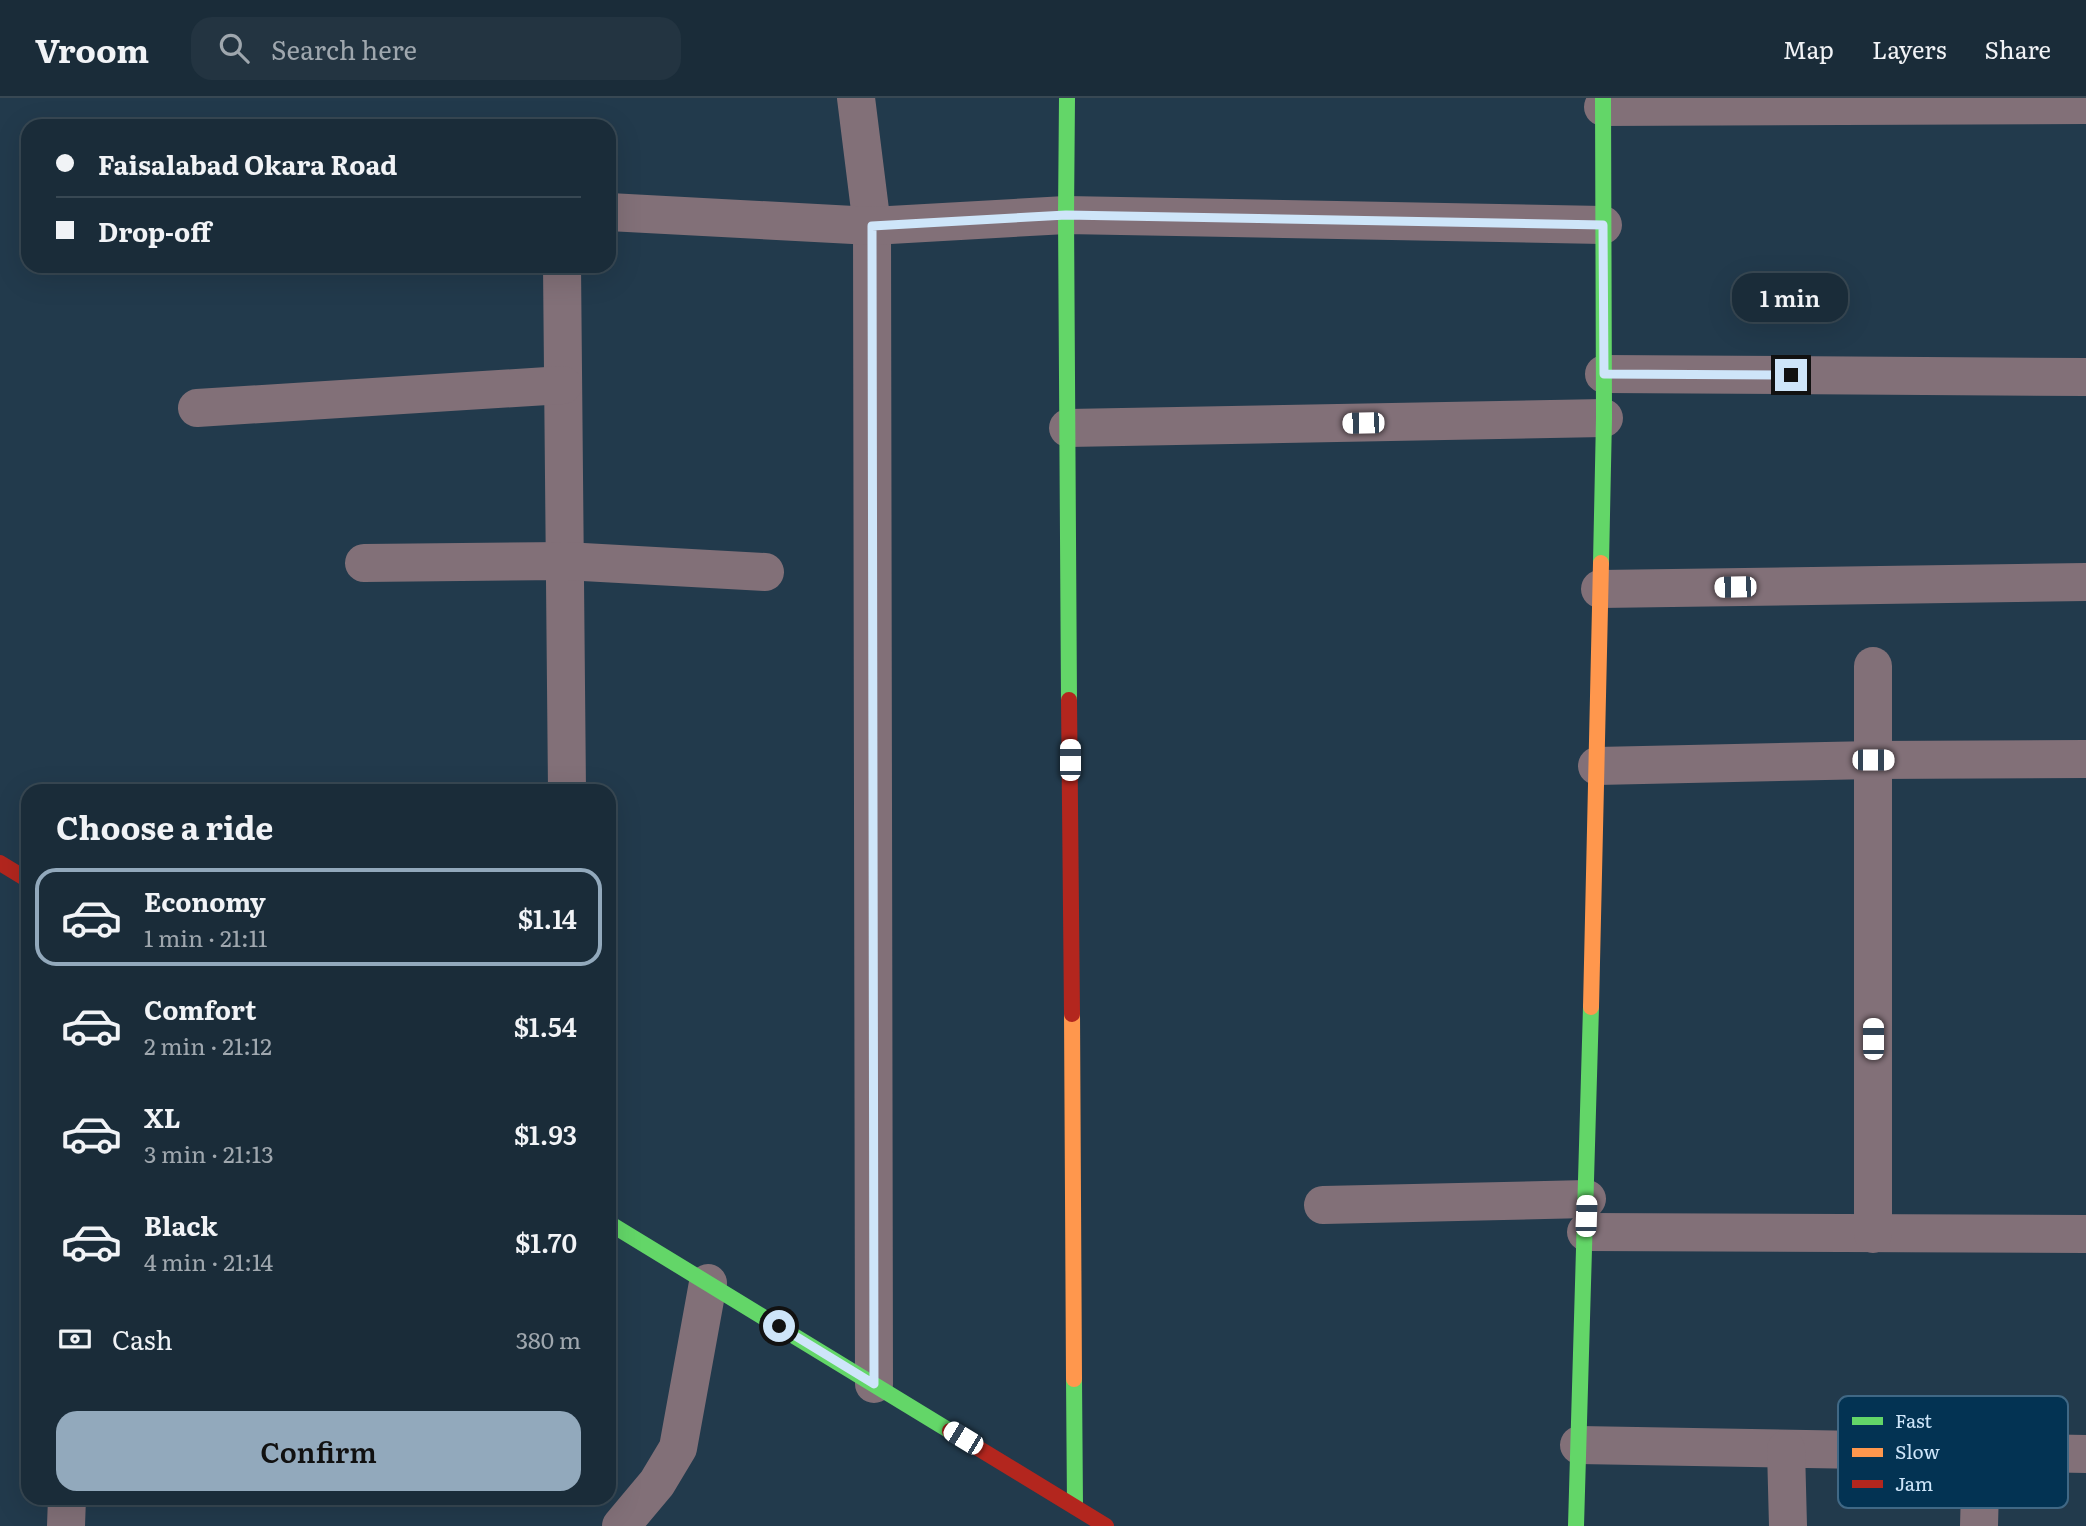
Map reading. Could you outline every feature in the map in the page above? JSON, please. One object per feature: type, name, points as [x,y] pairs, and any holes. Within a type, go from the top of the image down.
[{"type":"street","points":[[856,98],[872,226],[874,1384]]},
{"type":"street","points":[[1067,98],[1076,1506]]},
{"type":"street","points":[[1576,1526],[1586,1215],[1604,418],[1603,102],[2086,105]]},
{"type":"street","points":[[616,212],[872,226],[1066,215],[1603,225]]},
{"type":"street","points":[[562,273],[566,784]]},
{"type":"street","points":[[1604,374],[2086,377]]},
{"type":"street","points":[[197,408],[563,384]]},
{"type":"street","points":[[1068,428],[1604,418]]},
{"type":"street","points":[[364,563],[565,561],[765,572]]},
{"type":"street","points":[[1600,589],[2086,582]]},
{"type":"street","points":[[1872,1234],[1873,667]]},
{"type":"street","points":[[1597,766],[2086,759]]},
{"type":"street","points":[[0,863],[21,876]]},
{"type":"street","points":[[1324,1205],[1586,1215],[1872,1234],[2086,1234]]},
{"type":"street","points":[[616,1227],[1106,1526]]},
{"type":"street","points":[[621,1526],[657,1483],[678,1448],[708,1283]]},
{"type":"street","points":[[1579,1445],[1838,1450]]},
{"type":"street","points":[[1786,1449],[1788,1526]]},
{"type":"street","points":[[2068,1454],[2086,1454]]},
{"type":"street","points":[[66,1526],[67,1505]]},
{"type":"street","points":[[1979,1508],[1979,1526]]},
{"type":"traffic: fast","points":[[1067,98],[1069,700]]},
{"type":"traffic: fast","points":[[1601,563],[1604,418],[1603,98]]},
{"type":"traffic: fast","points":[[1576,1526],[1591,1007]]},
{"type":"traffic: fast","points":[[616,1227],[950,1431]]},
{"type":"traffic: fast","points":[[1074,1379],[1075,1506]]},
{"type":"traffic: slow","points":[[1591,1007],[1601,563]]},
{"type":"traffic: slow","points":[[1072,1014],[1074,1379]]},
{"type":"traffic: jam","points":[[1069,700],[1072,1014]]},
{"type":"traffic: jam","points":[[0,863],[21,876]]},
{"type":"traffic: jam","points":[[950,1431],[1106,1526]]},
{"type":"route","points":[[779,1326],[874,1384],[872,226],[1066,215],[1603,225],[1604,374],[1791,375]]}]
